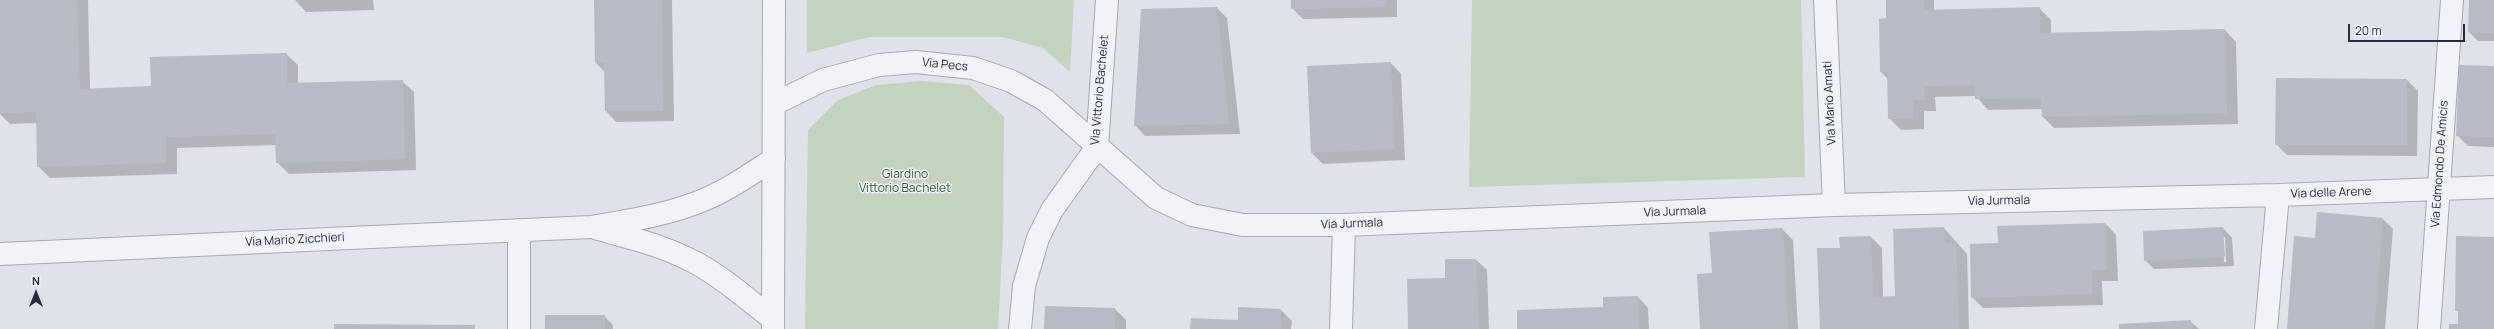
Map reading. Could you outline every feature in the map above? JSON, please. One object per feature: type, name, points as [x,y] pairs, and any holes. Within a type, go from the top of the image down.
[{"type":"street","points":[[773,324],[774,0]]},
{"type":"street","name":"Via Vittorio Bachelet","points":[[1020,329],[1024,286],[1038,238],[1052,210],[1097,147],[1107,0]]},
{"type":"street","name":"Via Mario Amati","points":[[1825,0],[1834,205]]},
{"type":"street","name":"Via Edmondo De Amicis","points":[[2428,329],[2452,0]]},
{"type":"street","name":"Via Pecs","points":[[774,104],[823,80],[858,69],[898,63],[954,65],[987,72],[1029,90],[1056,109],[1097,147]]},
{"type":"street","name":"Via Jurmala","points":[[1097,147],[1156,198],[1192,215],[1243,225],[1344,225],[1834,205],[2278,195]]},
{"type":"street","name":"Via Mario Zicchieri","points":[[0,254],[591,227],[645,218],[697,203],[724,190],[774,159]]},
{"type":"street","name":"Via delle Arene","points":[[2266,329],[2278,195],[2494,187]]},
{"type":"street","points":[[1341,329],[1344,225]]},
{"type":"street","name":"Via Mario Zicchieri","points":[[591,227],[643,241],[691,260],[715,274],[773,324]]},
{"type":"street","points":[[519,230],[519,329]]},
{"type":"green space","points":[[807,0],[1074,0],[1070,72],[1043,48],[1003,37],[869,37],[807,53]]},
{"type":"green space","points":[[1472,0],[1801,0],[1805,177],[1469,187]]},
{"type":"green space","name":"Giardino Vittorio Bachelet","points":[[921,81],[969,85],[1004,117],[1003,233],[998,329],[805,329],[808,130],[838,100],[876,85]]},
{"type":"building","points":[[0,0],[77,0],[80,89],[151,86],[150,57],[287,53],[287,83],[403,80],[405,159],[276,163],[275,134],[166,137],[166,163],[37,167],[36,112],[0,113]]},
{"type":"building","points":[[594,0],[662,0],[663,111],[605,111],[604,63],[595,63]]},
{"type":"building","points":[[1291,0],[1387,0],[1387,7],[1291,9]]},
{"type":"building","points":[[1886,0],[1924,0],[1924,10],[2040,7],[2040,33],[2225,29],[2227,113],[2042,117],[2041,98],[1975,99],[1975,85],[1924,86],[1925,100],[1913,100],[1913,118],[1888,119],[1887,72],[1880,72],[1879,19],[1886,18]]},
{"type":"building","points":[[2469,0],[2494,0],[2494,33],[2468,32]]},
{"type":"building","points":[[1217,7],[1229,124],[1134,126],[1141,9]]},
{"type":"building","points":[[1391,62],[1394,149],[1311,153],[1307,66]]},
{"type":"building","points":[[2459,65],[2494,66],[2494,137],[2456,136]]},
{"type":"building","points":[[2276,78],[2407,79],[2407,145],[2275,145]]},
{"type":"building","points":[[2317,212],[2383,218],[2374,329],[2287,329],[2294,236],[2315,238]]},
{"type":"building","points":[[2106,223],[2107,270],[2092,270],[2092,294],[1971,298],[1970,244],[1998,243],[1997,226]]},
{"type":"building","points":[[1944,227],[1945,243],[1956,242],[1959,329],[1820,329],[1817,248],[1840,248],[1839,237],[1871,236],[1873,297],[1895,296],[1893,229]]},
{"type":"building","points":[[2223,227],[2225,257],[2144,261],[2143,231]]},
{"type":"building","points":[[1783,228],[1788,329],[1700,329],[1697,274],[1712,273],[1709,232]]},
{"type":"building","points":[[2456,236],[2494,237],[2494,329],[2449,329],[2449,324],[2458,324],[2458,311],[2455,311]]},
{"type":"building","points":[[1445,259],[1476,259],[1479,329],[1408,329],[1407,279],[1445,278]]},
{"type":"building","points":[[1638,296],[1639,329],[1517,329],[1517,310],[1603,307],[1603,297]]},
{"type":"building","points":[[1045,306],[1115,308],[1115,329],[1044,329]]},
{"type":"building","points":[[1238,307],[1281,309],[1281,329],[1190,329],[1191,318],[1238,320]]},
{"type":"building","points":[[545,315],[605,315],[605,329],[545,329]]},
{"type":"building","points":[[2191,320],[2192,329],[2119,329],[2119,324]]},
{"type":"building","points":[[334,324],[475,325],[475,329],[334,329]]}]
